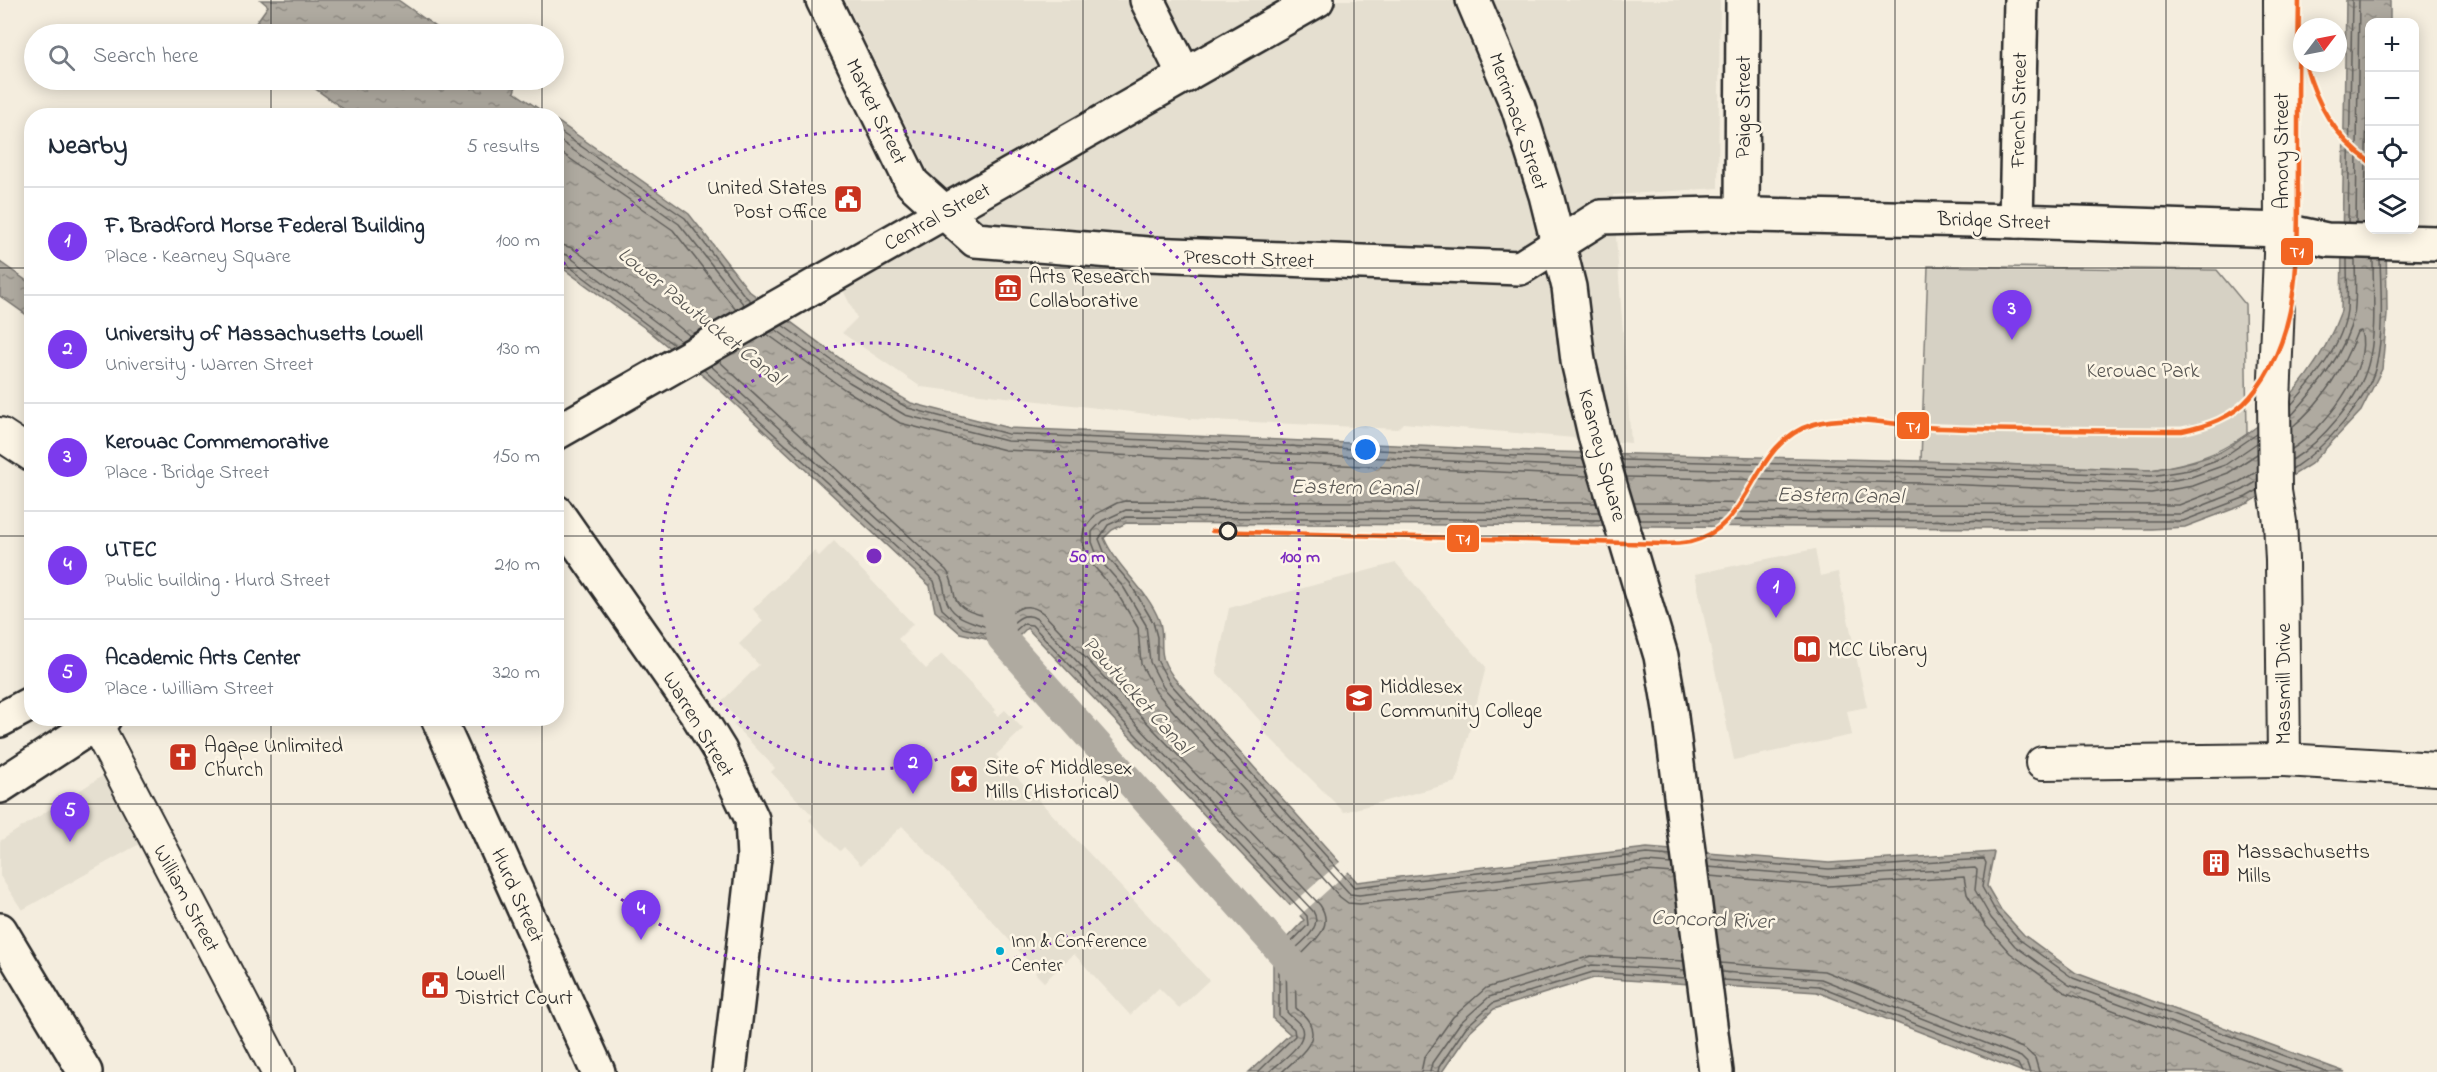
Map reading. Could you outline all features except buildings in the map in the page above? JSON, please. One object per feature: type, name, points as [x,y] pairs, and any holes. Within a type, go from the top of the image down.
[{"type":"main road","name":"Market Street","points":[[823,0],[912,183],[944,212]]},
{"type":"main road","points":[[1148,0],[1185,76]]},
{"type":"main road","name":"Central Street","points":[[564,428],[1317,0]]},
{"type":"main road","name":"Merrimack Street","points":[[1473,0],[1518,107],[1546,195],[1558,244]]},
{"type":"main road","name":"Paige Street","points":[[1742,215],[1743,0]]},
{"type":"main road","name":"French Street","points":[[2016,220],[2021,0]]},
{"type":"main road","name":"Prescott Street","points":[[944,212],[975,240],[1148,254],[1520,268],[1558,244]]},
{"type":"main road","name":"Bridge Street","points":[[1558,244],[1601,217],[1742,215],[2016,220],[2281,230],[2327,240],[2437,243]]},
{"type":"main road","name":"Kearney Square","points":[[1558,244],[1569,287],[1578,362],[1596,439],[1661,656],[1716,1072]]},
{"type":"main road","name":"Warren Street","points":[[564,524],[702,722],[720,751],[752,819],[754,858],[729,1072]]},
{"type":"main road","points":[[0,720],[24,708]]},
{"type":"main road","points":[[0,786],[92,726]]},
{"type":"main road","name":"Hurd Street","points":[[442,726],[597,1072]]},
{"type":"main road","points":[[0,930],[85,1072]]},
{"type":"street","name":"Amory Street","points":[[2274,404],[2281,230],[2280,0]]},
{"type":"street","name":"Massmill Drive","points":[[2274,404],[2275,491],[2280,522],[2282,560],[2284,760],[2437,769]]},
{"type":"street","points":[[2,438],[24,450]]},
{"type":"street","name":"William Street","points":[[103,726],[278,1072]]},
{"type":"street","points":[[2042,763],[2284,760]]},
{"type":"shaded area","points":[[845,0],[1720,0],[1718,188],[1613,195],[1631,443],[1403,423],[1397,429],[1190,419],[921,387],[842,333],[857,318],[839,282],[935,231],[935,185]]},
{"type":"shaded area","points":[[834,541],[913,624],[898,639],[926,669],[942,654],[995,710],[993,712],[998,716],[1005,710],[1023,729],[996,755],[1209,980],[1179,1008],[1159,988],[1130,1015],[1074,954],[1044,982],[1035,973],[1037,971],[975,902],[902,826],[861,865],[844,847],[840,851],[809,820],[813,816],[771,772],[775,768],[734,725],[738,720],[721,702],[759,665],[739,644],[763,621],[753,609],[814,551],[819,556]]},
{"type":"shaded area","points":[[1815,549],[1820,576],[1838,572],[1867,707],[1847,711],[1852,735],[1734,760],[1695,574]]},
{"type":"shaded area","name":"Middlesex Community College","points":[[1396,563],[1486,667],[1456,782],[1344,812],[1262,730],[1262,723],[1216,672],[1229,608]]},
{"type":"shaded area","points":[[104,775],[141,843],[22,910],[0,876],[0,841]]},
{"type":"green space","name":"Kerouac Park","points":[[1928,266],[2217,270],[2245,304],[2247,434],[2201,458],[2151,470],[1921,461]]},
{"type":"water","points":[[261,0],[398,0],[432,24],[255,24],[268,6]]},
{"type":"water","points":[[2346,0],[2390,0],[2390,18],[2365,18],[2365,234],[2386,234],[2387,315],[2382,369],[2361,411],[2311,464],[2249,503],[2185,527],[2151,529],[1126,523],[1112,530],[1104,538],[1116,559],[1154,609],[1162,634],[1164,660],[1174,678],[1357,882],[1647,848],[1829,863],[1994,852],[1987,886],[2001,910],[2024,935],[2076,973],[2345,1072],[2023,1072],[1817,992],[1594,978],[1494,1009],[1470,1031],[1442,1072],[1249,1072],[1290,1034],[1273,1019],[1273,952],[1304,920],[1027,628],[1000,655],[986,639],[960,633],[935,611],[930,586],[720,390],[649,331],[564,269],[564,126],[689,214],[749,291],[857,371],[911,403],[1009,428],[1555,452],[1921,461],[2151,470],[2193,461],[2218,453],[2233,445],[2270,415],[2296,389],[2317,361],[2341,311],[2345,72],[2347,72]]},
{"type":"water","points":[[317,90],[515,90],[514,92],[538,108],[342,108]]},
{"type":"water","points":[[0,262],[24,279],[24,313],[0,296]]},
{"type":"pier","points":[[1341,861],[1350,870],[1297,918],[1288,908]]},
{"type":"waterway","points":[[996,607],[1002,638],[1304,977]]},
{"type":"transit line","name":"T1","points":[[1212,531],[1682,543],[1712,533],[1728,519],[1741,503],[1763,465],[1776,448],[1792,434],[1814,424],[1861,420],[1941,428],[2182,431],[2219,420],[2243,404],[2268,372],[2281,344],[2289,315],[2294,284],[2298,222],[2299,0]]},
{"type":"transit line","name":"T1","points":[[2308,72],[2315,93],[2328,118],[2346,141],[2365,158]]},
{"type":"place","name":"United States Post Office","points":[[848,199]]},
{"type":"place","name":"Arts Research Collaborative","points":[[1008,288]]},
{"type":"place","name":"Kerouac Commemorative","points":[[2012,340]]},
{"type":"place","name":"F. Bradford Morse Federal Building","points":[[1776,618]]},
{"type":"place","name":"MCC Library","points":[[1807,649]]},
{"type":"place","name":"Middlesex Community College","points":[[1359,698]]},
{"type":"place","name":"Agape Unlimited Church","points":[[183,757]]},
{"type":"place","name":"Site of Middlesex Mills (Historical)","points":[[964,779]]},
{"type":"place","name":"University of Massachusetts Lowell","points":[[913,794]]},
{"type":"place","name":"Academic Arts Center","points":[[70,842]]},
{"type":"place","name":"Massachusetts Mills","points":[[2216,863]]},
{"type":"place","name":"UTEC","points":[[641,940]]},
{"type":"place","name":"Inn & Conference Center","points":[[1000,951]]},
{"type":"place","name":"Lowell District Court","points":[[435,985]]},
{"type":"water label","name":"Lower Pawtucket Canal","points":[[702,315]]},
{"type":"water label","name":"Eastern Canal","points":[[1354,486]]},
{"type":"water label","name":"Eastern Canal","points":[[1840,494]]},
{"type":"water label","name":"Pawtucket Canal","points":[[1138,694]]},
{"type":"water label","name":"Concord River","points":[[1712,918]]}]
